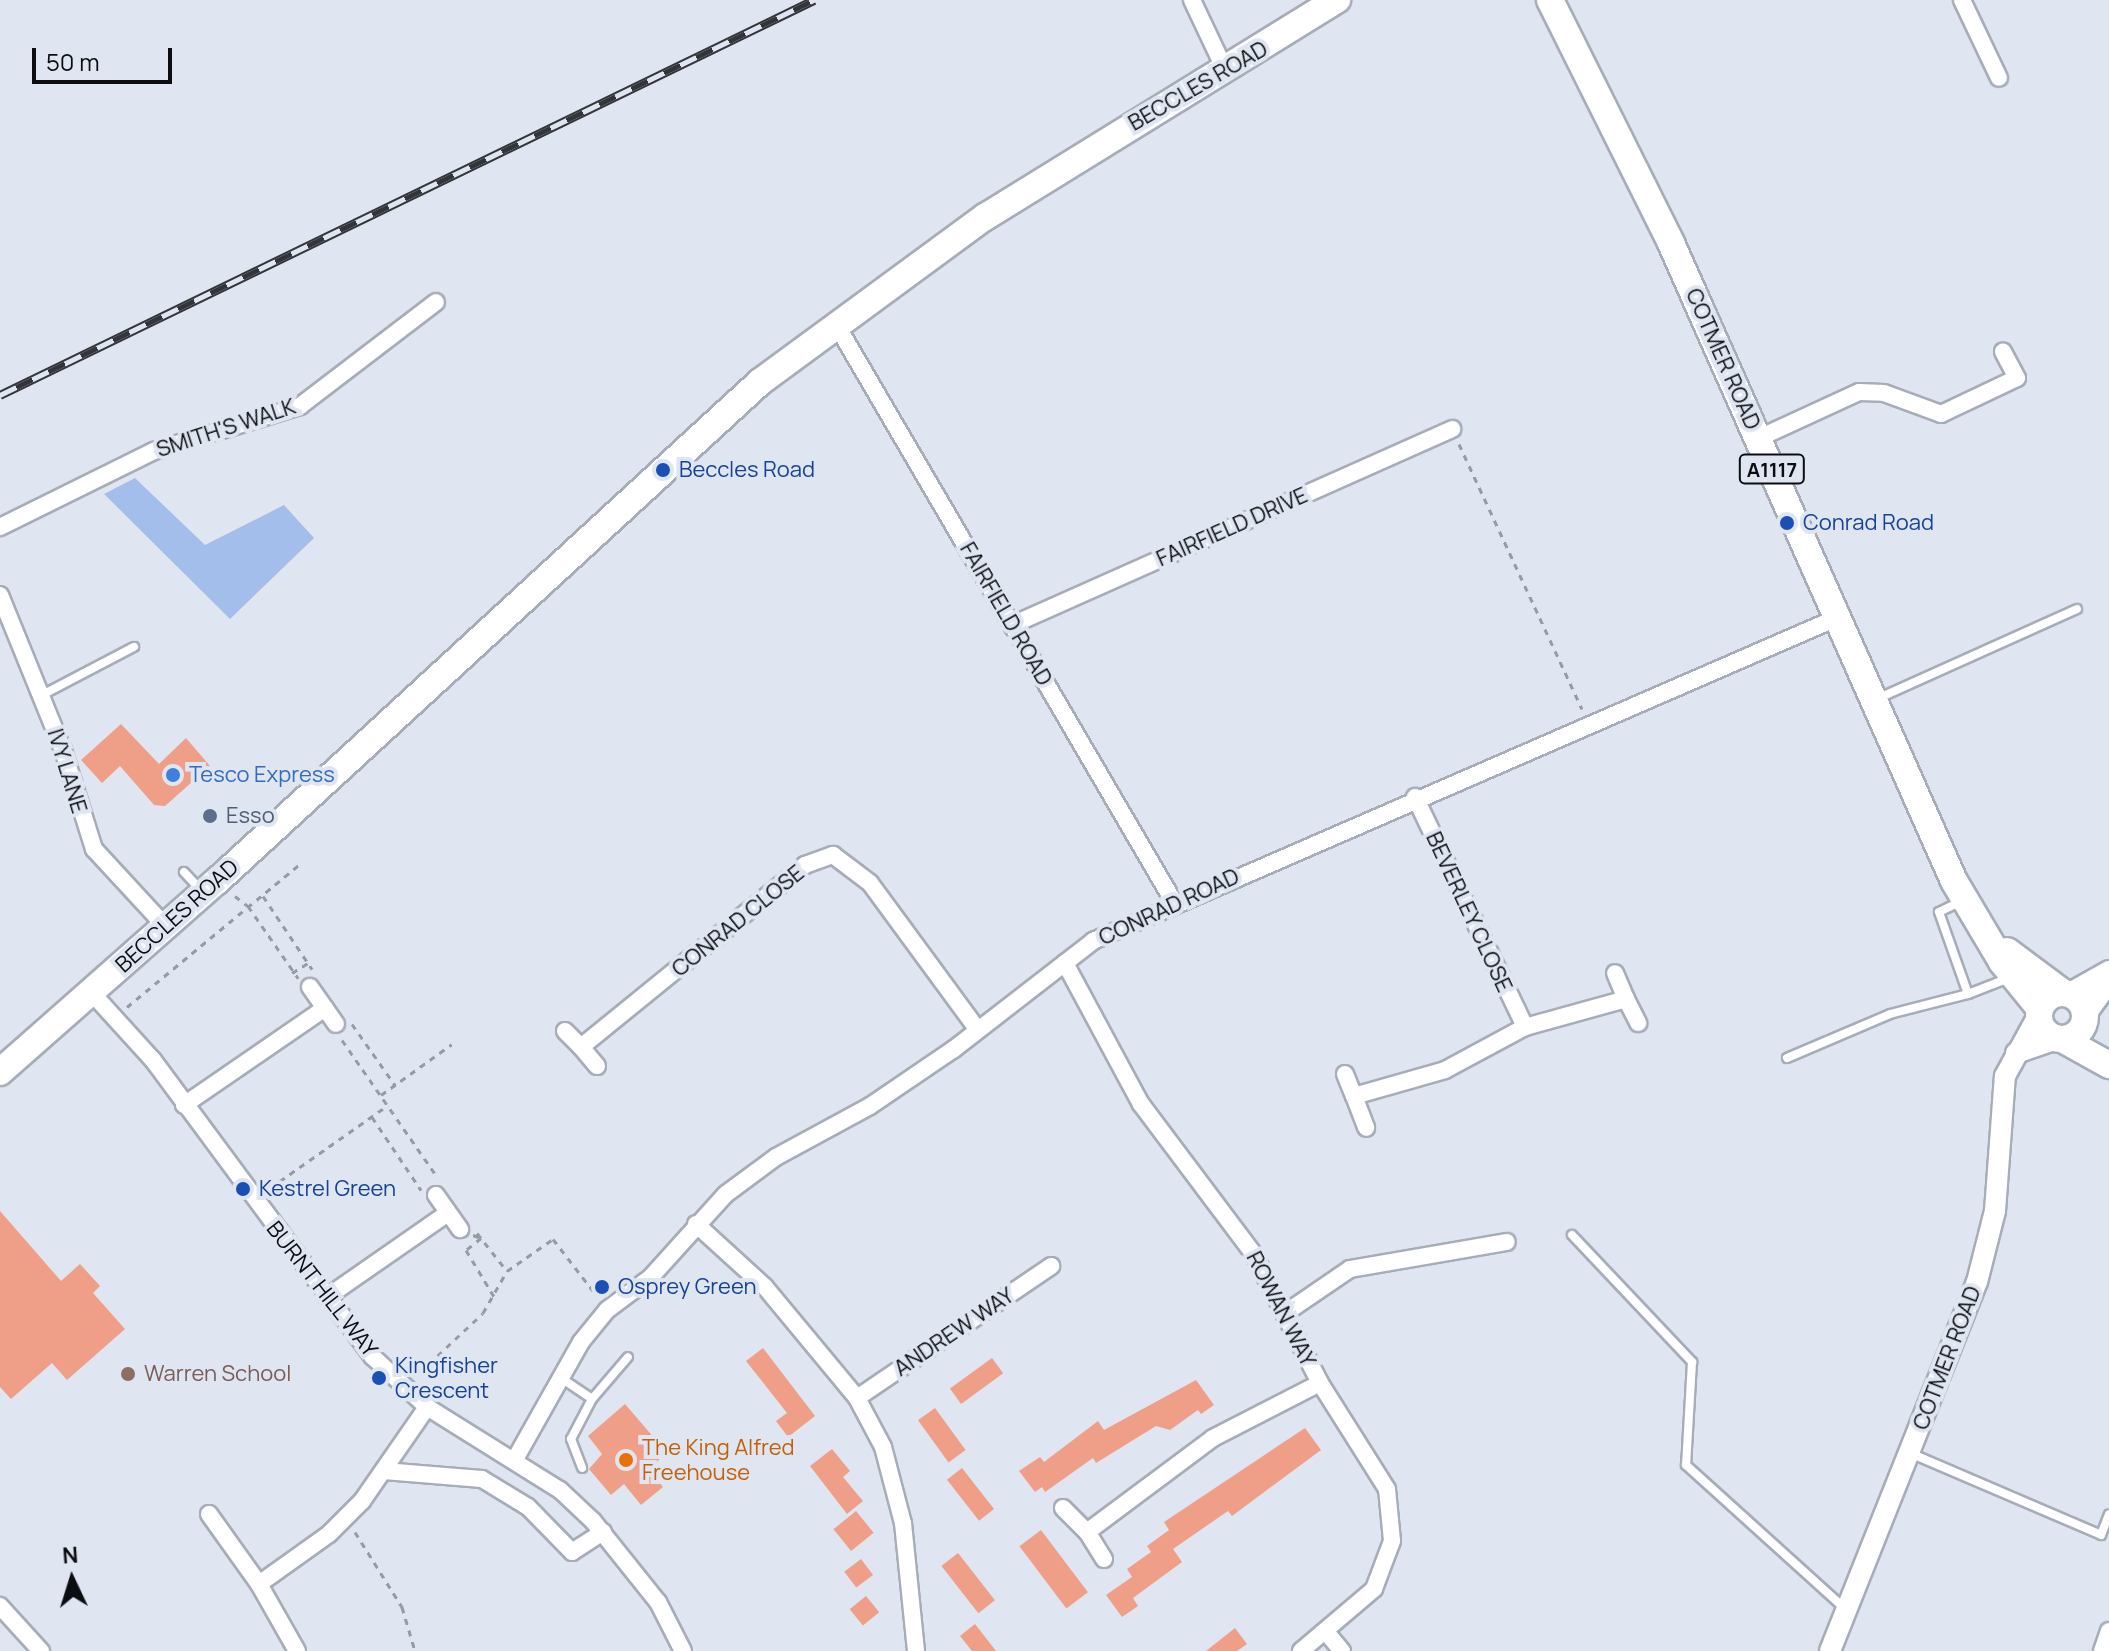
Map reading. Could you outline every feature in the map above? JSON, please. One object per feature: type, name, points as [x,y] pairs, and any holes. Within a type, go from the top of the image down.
[{"type":"highway","name":"BECCLES ROAD","points":[[0,1072],[166,927],[644,485],[760,382],[836,324],[1063,166],[1226,72],[1337,0]]},
{"type":"highway","name":"COTMER ROAD","points":[[1550,0],[1671,243],[1966,899],[2013,977],[2039,1012]]},
{"type":"highway","name":"COTMER ROAD","points":[[1992,938],[2076,1004]]},
{"type":"highway","points":[[2060,1039],[2079,1033],[2076,1004],[2052,994],[2039,1012],[2044,1030],[2060,1039],[2109,1065]]},
{"type":"highway","name":"A1117","points":[[2076,1004],[2109,1053]]},
{"type":"street","points":[[1192,0],[1226,72]]},
{"type":"street","points":[[1962,0],[1999,78]]},
{"type":"street","name":"SMITH'S WALK","points":[[0,527],[154,451],[300,406],[436,302]]},
{"type":"street","name":"FAIRFIELD ROAD","points":[[836,324],[1175,904]]},
{"type":"street","points":[[1759,438],[1859,392],[1884,393],[1941,414],[2017,378],[2003,352]]},
{"type":"street","name":"FAIRFIELD DRIVE","points":[[1012,625],[1452,429]]},
{"type":"street","name":"IVY LANE","points":[[0,595],[42,695],[94,849],[166,927]]},
{"type":"street","name":"CONRAD ROAD","points":[[514,1461],[561,1378],[607,1310],[650,1278],[696,1224],[776,1157],[870,1106],[978,1030],[1093,941],[1415,797],[1839,617]]},
{"type":"street","name":"BEVERLEY CLOSE","points":[[1415,797],[1525,1027]]},
{"type":"street","name":"CONRAD CLOSE","points":[[581,1047],[805,865],[833,855],[870,883],[978,1030]]},
{"type":"street","name":"ROWAN WAY","points":[[1065,963],[1141,1104],[1245,1239],[1320,1383],[1373,1461],[1387,1489],[1393,1518],[1387,1563],[1374,1589],[1301,1651]]},
{"type":"street","points":[[2076,1004],[2109,971]]},
{"type":"street","points":[[1615,973],[1638,1023]]},
{"type":"street","points":[[2076,1004],[2109,982]]},
{"type":"street","points":[[310,987],[336,1024]]},
{"type":"street","name":"BURNT HILL WAY","points":[[92,993],[184,1105],[373,1357],[427,1407],[560,1490],[603,1532],[658,1602],[683,1651]]},
{"type":"street","points":[[1354,1096],[1445,1070],[1525,1027],[1626,999]]},
{"type":"street","points":[[184,1105],[325,1008]]},
{"type":"street","name":"COTMER ROAD","points":[[1830,1651],[1977,1282],[1995,1211],[2005,1076],[2039,1012]]},
{"type":"street","points":[[565,1031],[597,1066]]},
{"type":"street","points":[[2016,1053],[2060,1039]]},
{"type":"street","points":[[1345,1074],[1366,1128]]},
{"type":"street","points":[[434,1190],[448,1213],[467,1228]]},
{"type":"street","points":[[327,1297],[448,1213]]},
{"type":"street","points":[[696,1224],[765,1287],[857,1398],[883,1447],[903,1523],[916,1651]]},
{"type":"street","points":[[1284,1314],[1350,1269],[1507,1242]]},
{"type":"street","name":"ANDREW WAY","points":[[857,1398],[1051,1266]]},
{"type":"street","points":[[1087,1532],[1213,1438],[1320,1383]]},
{"type":"street","points":[[259,1584],[344,1518],[384,1471],[427,1407]]},
{"type":"street","points":[[384,1471],[482,1479],[528,1507],[572,1552],[603,1532]]},
{"type":"street","points":[[1063,1508],[1087,1532],[1104,1559]]},
{"type":"street","points":[[209,1514],[259,1584],[297,1651]]},
{"type":"street","points":[[0,1606],[41,1651]]},
{"type":"street","points":[[2102,1651],[2109,1631]]},
{"type":"street","points":[[1326,1632],[1342,1651]]},
{"type":"lane","points":[[1875,700],[2077,609]]},
{"type":"lane","points":[[42,695],[134,647]]},
{"type":"lane","points":[[184,872],[203,893]]},
{"type":"lane","points":[[1966,899],[1939,912],[1968,994]]},
{"type":"lane","points":[[1787,1058],[1890,1014],[1968,994],[2013,977]]},
{"type":"lane","points":[[1572,1235],[1692,1362],[1686,1465],[1847,1611]]},
{"type":"lane","points":[[582,1468],[571,1439],[592,1399],[628,1357]]},
{"type":"lane","points":[[561,1378],[592,1399]]},
{"type":"lane","points":[[1910,1453],[2101,1535],[2109,1514]]},
{"type":"path","points":[[1452,429],[1588,724]]},
{"type":"path","points":[[117,1021],[133,1000],[212,941],[248,906],[302,862]]},
{"type":"path","points":[[248,906],[292,973],[308,963],[263,896]]},
{"type":"path","points":[[358,1031],[342,1042],[388,1105],[434,1190]]},
{"type":"path","points":[[381,1095],[452,1044]]},
{"type":"path","points":[[270,1188],[388,1105]]},
{"type":"path","points":[[372,1117],[434,1190]]},
{"type":"path","points":[[467,1228],[481,1238],[507,1271]]},
{"type":"path","points":[[481,1238],[466,1250],[495,1298]]},
{"type":"path","points":[[420,1372],[495,1298],[507,1271],[553,1239],[607,1310]]},
{"type":"path","points":[[344,1518],[402,1607],[415,1651]]},
{"type":"shaded area","points":[[135,478],[205,545],[284,505],[314,538],[230,619],[104,494]]},
{"type":"building","points":[[121,724],[159,764],[186,738],[210,766],[165,806],[154,805],[120,766],[102,783],[81,760]]},
{"type":"building","points":[[0,1211],[61,1281],[80,1264],[100,1286],[93,1293],[125,1329],[67,1380],[52,1363],[11,1399],[0,1387]]},
{"type":"building","points":[[763,1348],[815,1416],[788,1437],[776,1421],[787,1413],[746,1361]]},
{"type":"building","points":[[992,1358],[1003,1373],[961,1404],[950,1389]]},
{"type":"building","points":[[1196,1380],[1214,1405],[1201,1414],[1198,1410],[1170,1430],[1156,1426],[1096,1463],[1093,1458],[1045,1492],[1042,1487],[1035,1492],[1019,1471],[1040,1457],[1044,1462],[1098,1421],[1104,1430]]},
{"type":"building","name":"The King Alfred Freehouse","points":[[625,1404],[667,1453],[648,1469],[663,1487],[641,1505],[624,1484],[611,1495],[589,1469],[602,1454],[588,1436]]},
{"type":"building","points":[[935,1408],[966,1450],[949,1462],[918,1420]]},
{"type":"building","points":[[1305,1428],[1321,1450],[1232,1516],[1228,1511],[1173,1549],[1182,1562],[1133,1598],[1138,1606],[1122,1617],[1106,1595],[1132,1577],[1127,1569],[1151,1552],[1147,1546],[1169,1530],[1164,1522]]},
{"type":"building","points":[[832,1449],[850,1471],[843,1477],[863,1501],[847,1514],[810,1466]]},
{"type":"building","points":[[962,1468],[994,1509],[979,1521],[947,1480]]},
{"type":"building","points":[[856,1511],[874,1533],[851,1551],[833,1529]]},
{"type":"building","points":[[1041,1530],[1088,1592],[1066,1609],[1019,1546]]},
{"type":"building","points":[[958,1553],[995,1600],[978,1613],[941,1566]]},
{"type":"building","points":[[861,1559],[873,1575],[856,1588],[844,1572]]},
{"type":"building","points":[[866,1596],[879,1612],[863,1626],[850,1609]]},
{"type":"building","points":[[975,1624],[996,1651],[972,1651],[960,1636]]},
{"type":"building","points":[[1235,1628],[1247,1644],[1237,1651],[1206,1651]]},
{"type":"railway","points":[[0,395],[814,0]]},
{"type":"place","name":"Beccles Road","points":[[663,470]]},
{"type":"place","name":"Conrad Road","points":[[1787,523]]},
{"type":"place","name":"Tesco Express","points":[[173,775]]},
{"type":"place","name":"Esso","points":[[210,816]]},
{"type":"place","name":"Kestrel Green","points":[[243,1189]]},
{"type":"place","name":"Osprey Green","points":[[602,1287]]},
{"type":"place","name":"Warren School","points":[[128,1374]]},
{"type":"place","name":"Kingfisher Crescent","points":[[379,1378]]},
{"type":"place","name":"The King Alfred Freehouse","points":[[626,1460]]}]
